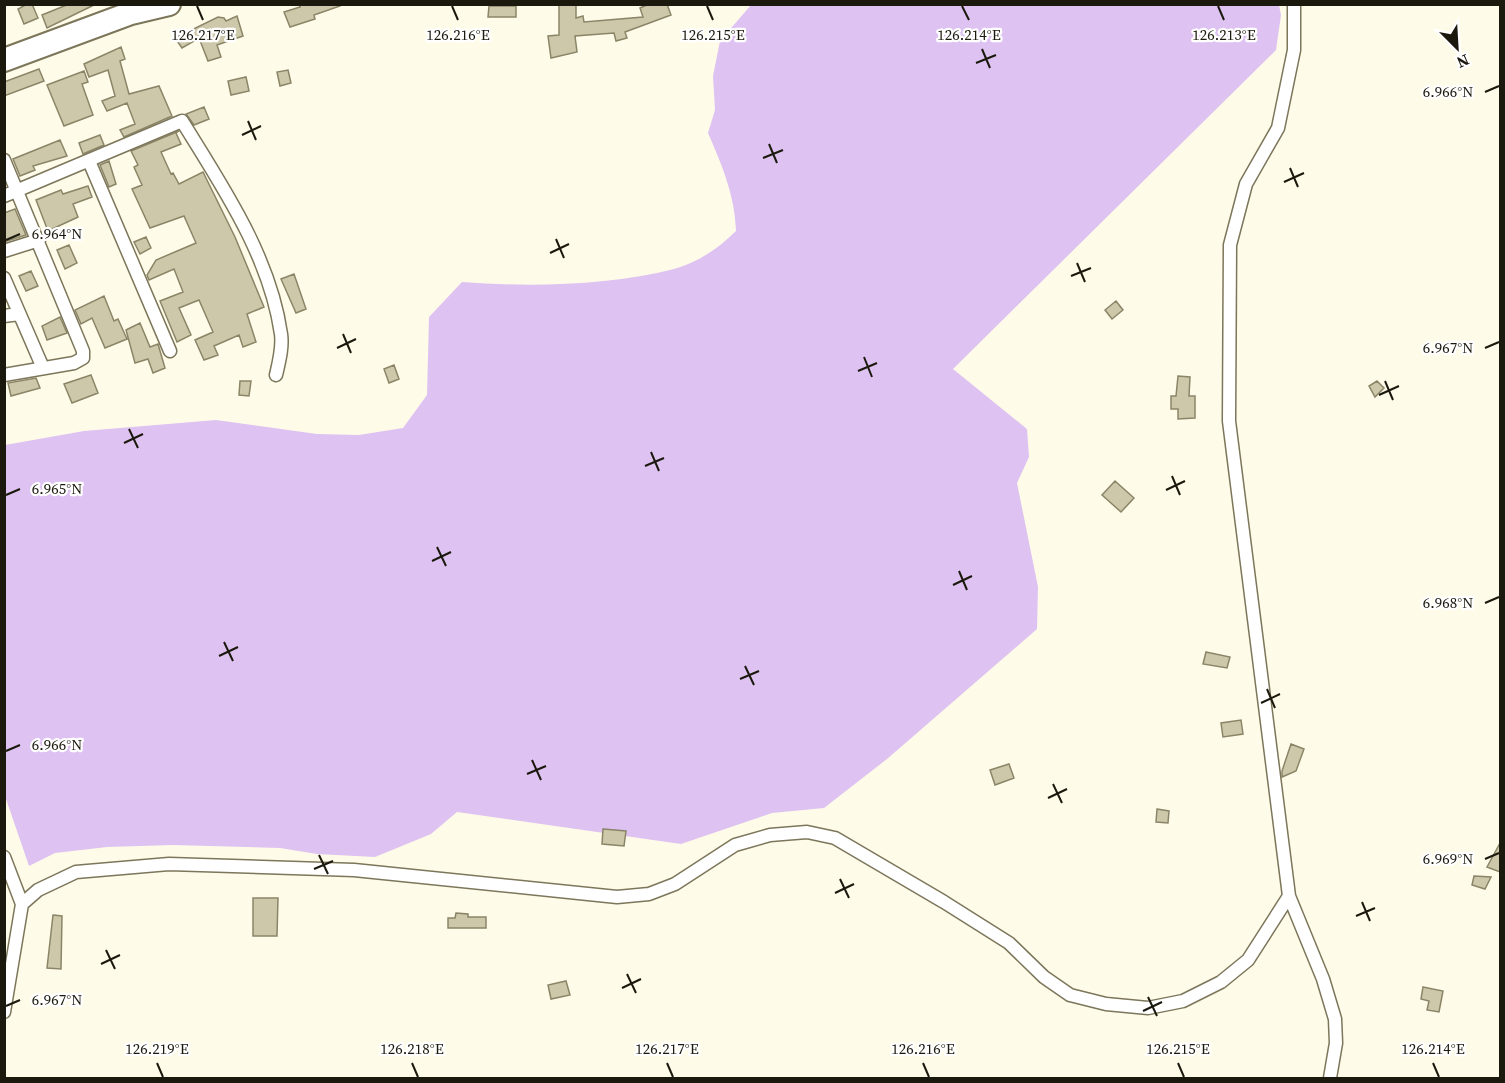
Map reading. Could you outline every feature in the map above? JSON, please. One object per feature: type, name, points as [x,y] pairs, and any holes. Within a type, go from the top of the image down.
[{"type":"highway","points":[[4,60],[131,14],[169,4]]},
{"type":"street","points":[[1294,4],[1294,50],[1278,128],[1246,184],[1230,245],[1229,421],[1289,896],[1323,980],[1335,1019],[1336,1043],[1330,1078]]},
{"type":"street","points":[[4,196],[19,192],[182,121],[225,191],[259,261],[281,334],[276,375]]},
{"type":"street","points":[[4,160],[83,351],[83,358],[79,361],[4,375]]},
{"type":"street","points":[[89,161],[170,351]]},
{"type":"street","points":[[4,251],[39,240]]},
{"type":"street","points":[[4,278],[43,368]]},
{"type":"street","points":[[4,316],[20,314]]},
{"type":"street","points":[[22,904],[38,890],[76,872],[169,864],[354,870],[617,897],[649,894],[675,884],[735,845],[770,835],[807,832],[835,838],[944,902],[1009,943],[1044,977],[1070,995],[1106,1004],[1148,1008],[1183,1001],[1221,982],[1248,960],[1289,896]]},
{"type":"street","points":[[4,857],[22,904],[4,1012]]},
{"type":"shaded area","points":[[751,5],[1279,5],[1281,15],[1276,50],[953,369],[1027,429],[1029,457],[1017,483],[1038,587],[1037,629],[887,759],[824,808],[772,813],[681,844],[457,812],[431,834],[375,857],[317,854],[280,848],[173,845],[107,847],[55,853],[29,866],[5,796],[5,445],[84,431],[216,420],[317,434],[359,435],[403,428],[427,395],[429,317],[462,282],[541,285],[622,279],[674,269],[707,254],[736,231],[730,193],[708,133],[715,110],[713,76],[720,41]]},
{"type":"building","points":[[32,4],[38,18],[24,24],[18,9]]},
{"type":"building","points":[[69,4],[96,4],[47,28],[42,15]]},
{"type":"building","points":[[299,4],[340,4],[340,6],[314,15],[315,19],[290,27],[284,12],[300,7]]},
{"type":"building","points":[[559,4],[576,4],[576,18],[583,16],[584,22],[643,17],[640,8],[649,4],[667,4],[671,15],[625,32],[627,38],[616,41],[614,33],[575,36],[577,52],[551,58],[548,36],[559,35]]},
{"type":"building","points":[[489,6],[516,6],[516,17],[488,17]]},
{"type":"building","points":[[237,16],[243,36],[217,45],[221,57],[208,61],[199,38],[182,48],[175,38],[218,17],[226,21]]},
{"type":"building","points":[[121,47],[125,59],[120,61],[129,94],[159,86],[172,116],[124,137],[120,130],[135,124],[127,103],[107,111],[102,101],[115,96],[108,70],[89,77],[84,64]]},
{"type":"building","points":[[39,69],[44,81],[4,96],[4,82]]},
{"type":"building","points":[[288,70],[291,83],[280,86],[277,72]]},
{"type":"building","points":[[84,71],[88,82],[82,84],[93,115],[64,126],[47,85]]},
{"type":"building","points":[[246,77],[249,91],[231,95],[228,81]]},
{"type":"building","points":[[204,107],[209,119],[194,125],[186,114]]},
{"type":"building","points":[[179,131],[176,133],[181,144],[161,152],[171,174],[173,173],[179,184],[203,172],[235,237],[264,307],[247,314],[256,342],[243,347],[239,335],[214,346],[218,355],[204,360],[195,340],[213,332],[199,300],[179,308],[191,335],[177,342],[160,301],[183,292],[174,269],[149,280],[147,275],[156,260],[196,243],[184,216],[150,228],[132,189],[142,185],[134,167],[138,165],[131,151]]},
{"type":"building","points":[[100,135],[104,145],[83,154],[79,143]]},
{"type":"building","points":[[60,140],[67,156],[33,166],[35,170],[20,176],[13,159]]},
{"type":"building","points":[[109,161],[116,184],[109,187],[100,165]]},
{"type":"building","points":[[88,186],[92,197],[73,204],[78,217],[48,231],[36,200],[61,190],[63,194]]},
{"type":"building","points":[[15,209],[26,235],[4,242],[4,213]]},
{"type":"building","points":[[146,237],[151,248],[140,254],[134,242]]},
{"type":"building","points":[[69,245],[77,263],[65,269],[57,250]]},
{"type":"building","points":[[31,271],[38,286],[26,291],[19,276]]},
{"type":"building","points":[[294,274],[306,309],[296,313],[281,279]]},
{"type":"building","points":[[104,296],[114,321],[118,319],[127,339],[105,348],[92,318],[81,324],[75,310]]},
{"type":"building","points":[[1116,301],[1123,310],[1112,319],[1105,310]]},
{"type":"building","points":[[60,317],[67,333],[47,340],[42,326]]},
{"type":"building","points":[[140,323],[150,347],[158,344],[165,368],[153,373],[148,359],[135,363],[126,330]]},
{"type":"building","points":[[394,365],[399,379],[389,383],[384,369]]},
{"type":"building","points":[[91,375],[98,393],[72,403],[64,384]]},
{"type":"building","points":[[1178,376],[1190,377],[1189,396],[1195,396],[1195,418],[1178,419],[1178,409],[1171,409],[1171,396],[1176,396]]},
{"type":"building","points":[[36,378],[40,388],[11,396],[8,383]]},
{"type":"building","points":[[240,381],[251,381],[249,396],[239,395]]},
{"type":"building","points":[[1377,381],[1384,388],[1375,397],[1369,386]]},
{"type":"building","points":[[1115,481],[1134,498],[1121,512],[1102,495]]},
{"type":"building","points":[[1206,652],[1230,657],[1227,668],[1203,664]]},
{"type":"building","points":[[1241,720],[1243,734],[1223,737],[1221,723]]},
{"type":"building","points":[[1291,744],[1304,749],[1296,771],[1282,777],[1282,771]]},
{"type":"building","points":[[1009,764],[1014,778],[995,785],[990,770]]},
{"type":"building","points":[[1157,809],[1169,811],[1168,823],[1156,822]]},
{"type":"building","points":[[603,829],[626,831],[624,846],[602,844]]},
{"type":"building","points":[[1500,843],[1500,872],[1487,867]]},
{"type":"building","points":[[1474,876],[1491,877],[1485,889],[1472,885]]},
{"type":"building","points":[[253,898],[278,898],[277,936],[253,936]]},
{"type":"building","points":[[456,913],[468,914],[468,917],[486,917],[486,928],[448,928],[448,918],[455,918]]},
{"type":"building","points":[[53,915],[62,916],[61,969],[47,968]]},
{"type":"building","points":[[566,981],[570,995],[551,999],[548,985]]},
{"type":"building","points":[[1423,987],[1443,991],[1439,1012],[1427,1010],[1429,1001],[1421,999]]}]
